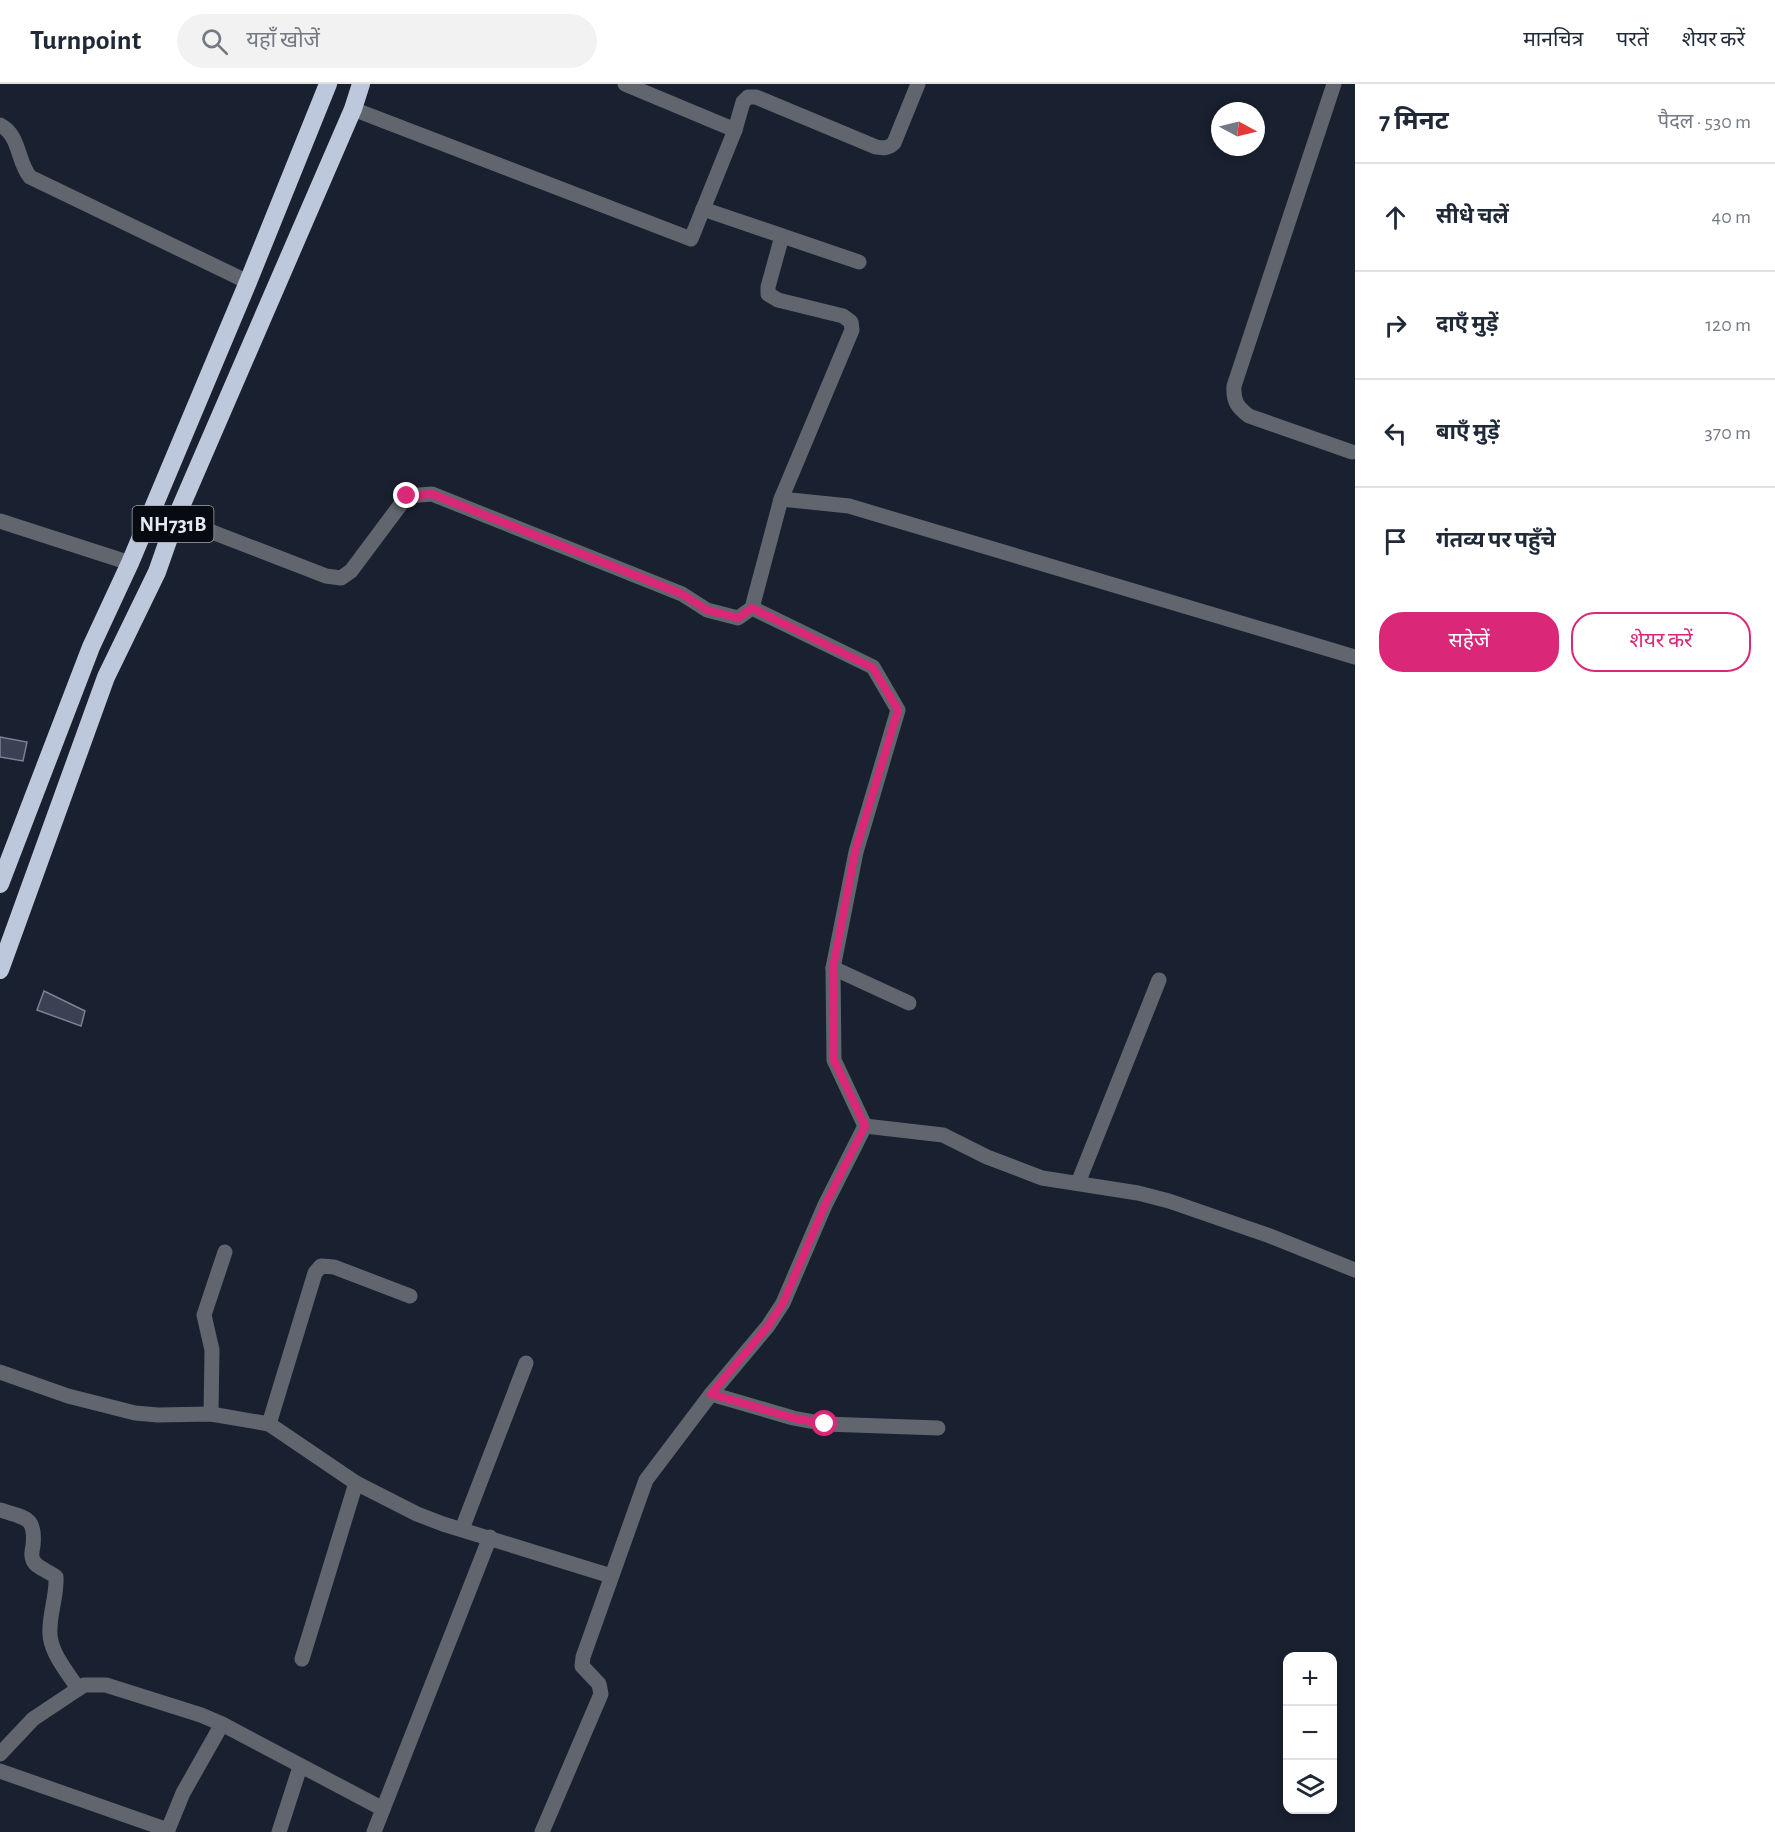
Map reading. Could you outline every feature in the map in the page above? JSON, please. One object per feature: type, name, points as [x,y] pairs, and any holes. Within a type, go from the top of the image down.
[{"type":"highway","points":[[0,884],[91,647],[130,563],[328,84]]},
{"type":"highway","name":"NH731B","points":[[0,970],[106,677],[157,572],[176,518],[362,84]]},
{"type":"street","points":[[625,84],[735,130]]},
{"type":"street","points":[[353,109],[692,239],[735,130],[743,102],[748,97],[756,97],[876,147],[890,147],[894,143],[918,84]]},
{"type":"street","points":[[1334,84],[1234,386],[1233,396],[1238,408],[1248,416],[1352,452]]},
{"type":"street","points":[[0,125],[11,133],[24,170],[30,177],[248,282]]},
{"type":"street","points":[[703,209],[859,262]]},
{"type":"street","points":[[176,518],[326,576],[341,578],[351,571],[407,496],[432,494],[682,594],[707,610],[738,618],[752,608],[781,499],[852,330],[851,322],[843,316],[778,300],[768,294],[782,236]]},
{"type":"street","points":[[781,499],[849,506],[1355,657]]},
{"type":"street","points":[[0,521],[130,563]]},
{"type":"street","points":[[752,608],[873,668],[898,710],[855,852],[833,968],[834,1060],[865,1126]]},
{"type":"street","points":[[833,968],[909,1003]]},
{"type":"street","points":[[1078,1183],[1159,980]]},
{"type":"street","points":[[865,1126],[943,1135],[987,1157],[1042,1178],[1138,1193],[1169,1201],[1270,1236],[1355,1270]]},
{"type":"street","points":[[542,1832],[601,1694],[599,1684],[582,1666],[583,1657],[646,1480],[711,1394],[768,1326],[783,1303],[825,1205],[865,1126]]},
{"type":"street","points":[[211,1414],[212,1350],[204,1315],[225,1252]]},
{"type":"street","points":[[269,1424],[315,1273],[321,1266],[334,1267],[410,1296]]},
{"type":"street","points":[[462,1529],[526,1364]]},
{"type":"street","points":[[0,1372],[68,1396],[135,1413],[211,1414],[269,1424],[356,1483],[417,1514],[611,1576]]},
{"type":"street","points":[[711,1394],[793,1418],[825,1424],[938,1428]]},
{"type":"street","points":[[302,1659],[356,1483]]},
{"type":"street","points":[[0,1510],[27,1518],[34,1531],[32,1558],[36,1565],[56,1577],[57,1587],[50,1637],[52,1647],[78,1689]]},
{"type":"street","points":[[374,1832],[490,1537]]},
{"type":"street","points":[[0,1754],[33,1719],[84,1685],[106,1685],[201,1715],[222,1724],[383,1809]]},
{"type":"street","points":[[0,1771],[167,1831],[183,1793],[222,1724]]},
{"type":"street","points":[[279,1832],[300,1767]]},
{"type":"building","points":[[0,737],[27,742],[23,761],[0,757]]},
{"type":"building","points":[[44,991],[85,1011],[81,1026],[37,1010]]},
{"type":"route","points":[[407,496],[432,494],[682,594],[707,610],[738,618],[752,608],[873,668],[898,710],[855,852],[833,968],[834,1060],[865,1126],[825,1205],[783,1303],[768,1326],[711,1394],[793,1418],[825,1424]]}]
